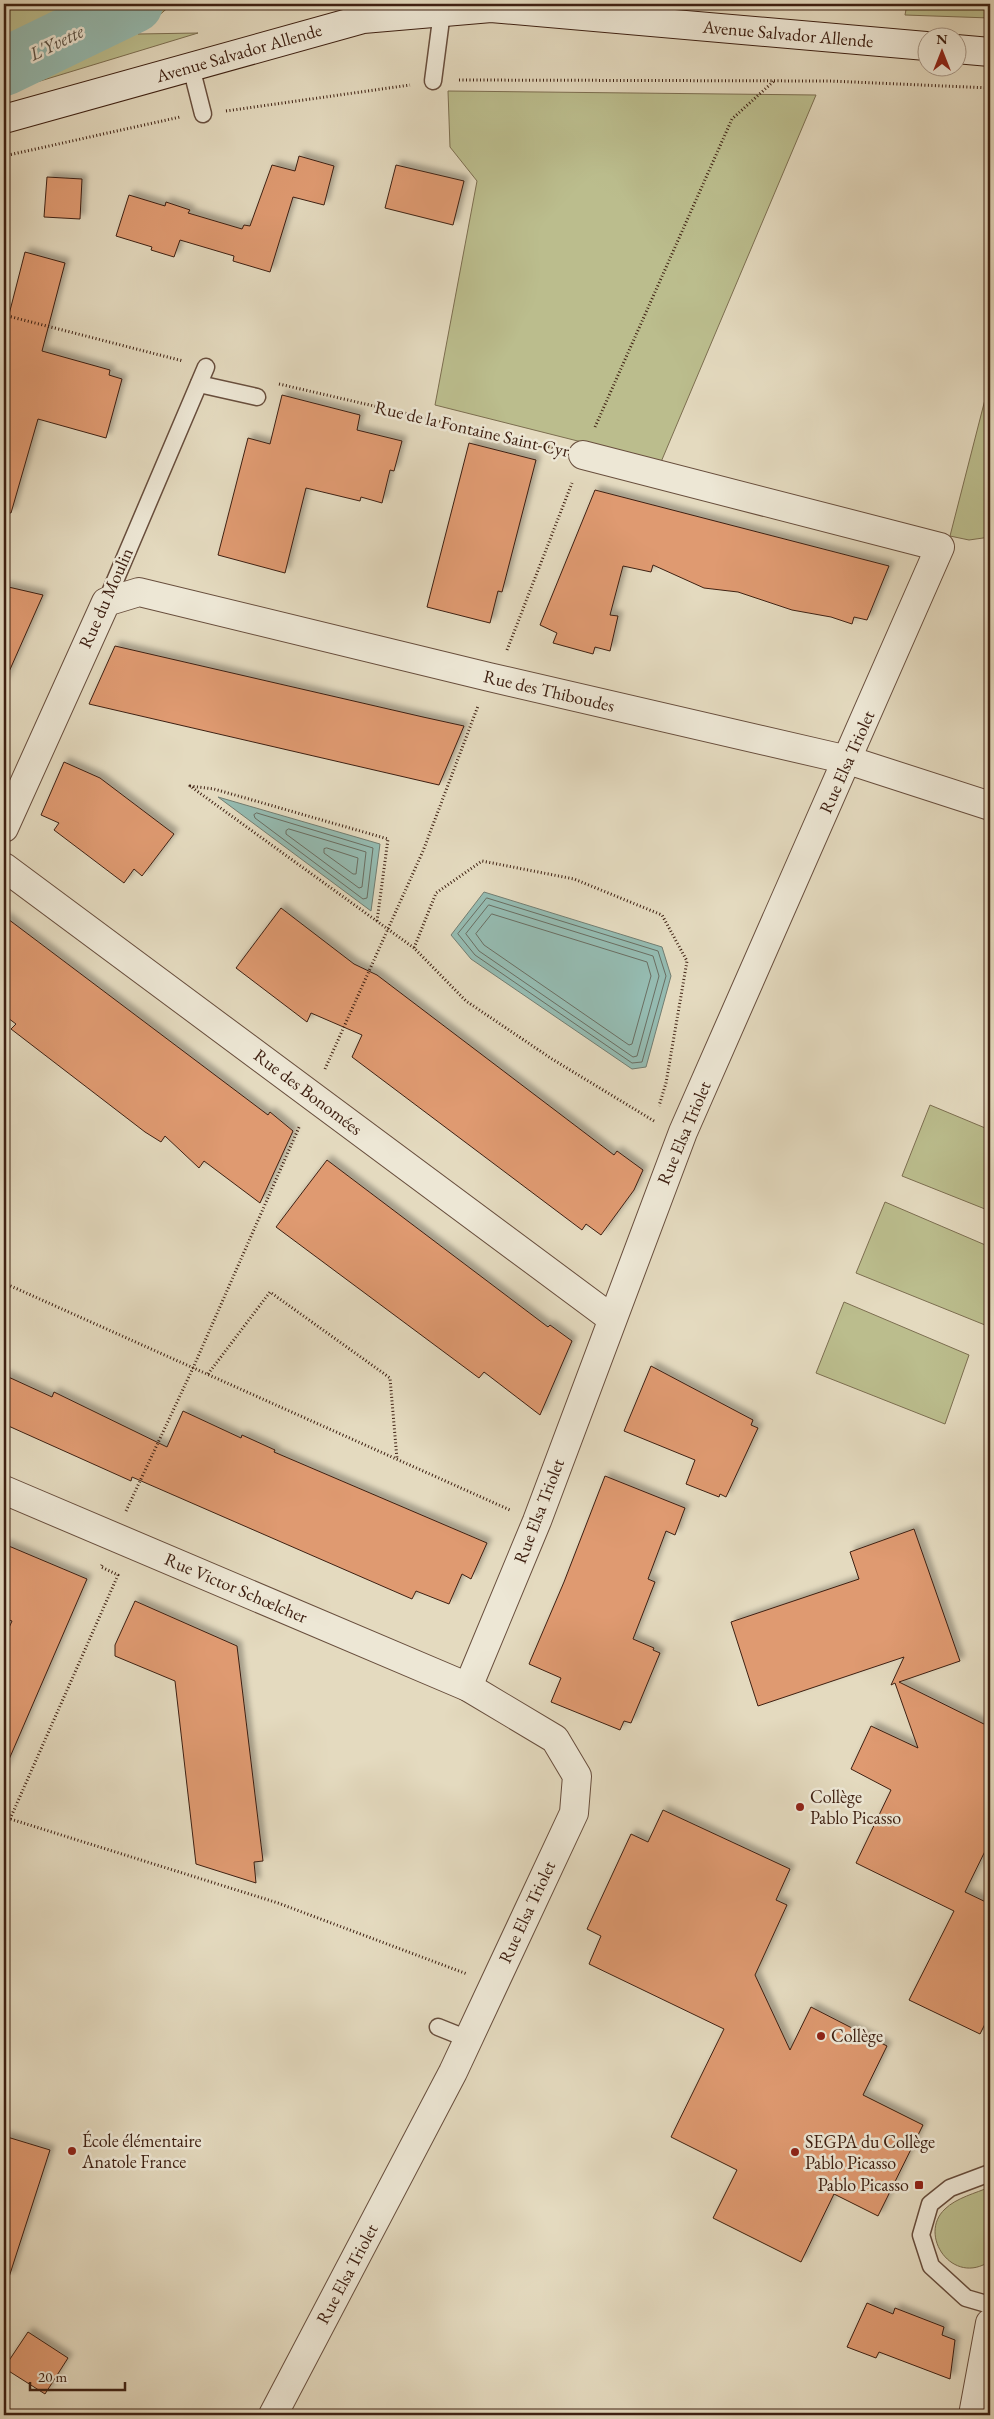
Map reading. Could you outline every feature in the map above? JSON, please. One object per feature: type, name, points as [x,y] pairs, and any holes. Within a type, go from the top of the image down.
[{"type":"street","name":"Avenue Salvador Allende","points":[[4,119],[363,19],[491,8],[916,45]]},
{"type":"street","points":[[966,50],[990,52]]},
{"type":"street","name":"Rue de la Fontaine Saint-Cyr","points":[[583,455],[940,547]]},
{"type":"street","name":"Rue Elsa Triolet","points":[[273,2415],[468,2039],[574,1813],[577,1776],[555,1739],[468,1688],[537,1521],[611,1318],[683,1132],[940,547]]},
{"type":"street","name":"Rue des Thiboudes","points":[[106,602],[139,592],[469,673],[848,760],[990,806]]},
{"type":"street","name":"Rue du Moulin","points":[[4,828],[106,602]]},
{"type":"street","name":"Rue des Bonomées","points":[[4,867],[611,1318]]},
{"type":"street","name":"Rue Victor Schœlcher","points":[[4,1490],[468,1688]]},
{"type":"street","points":[[974,2415],[990,2323]]},
{"type":"lane","points":[[433,81],[442,12]]},
{"type":"lane","points":[[191,67],[203,114]]},
{"type":"lane","name":"Rue du Moulin","points":[[106,602],[206,367]]},
{"type":"lane","points":[[199,384],[258,397]]},
{"type":"lane","points":[[438,2026],[468,2039]]},
{"type":"lane","points":[[990,2173],[950,2188],[930,2204],[921,2235],[931,2266],[966,2298],[990,2305]]},
{"type":"path","points":[[4,156],[203,114],[433,81],[470,79],[830,81],[990,88]]},
{"type":"path","points":[[583,455],[732,119],[774,81]]},
{"type":"path","points":[[4,314],[206,367]]},
{"type":"path","name":"Rue de la Fontaine Saint-Cyr","points":[[273,383],[583,455]]},
{"type":"path","points":[[377,921],[388,839],[214,789],[190,786],[414,948],[466,1001],[552,1059],[654,1120],[683,1132]]},
{"type":"path","points":[[10,1819],[118,1575],[101,1567],[114,1536],[193,1368],[387,928],[424,851]]},
{"type":"path","points":[[414,948],[436,893],[482,861],[574,879],[662,915],[688,961],[666,1084],[654,1120]]},
{"type":"path","points":[[4,1284],[537,1521]]},
{"type":"path","points":[[208,1374],[270,1292],[390,1378],[396,1459]]},
{"type":"path","points":[[4,1817],[278,1903],[494,1984]]},
{"type":"green space","points":[[4,4],[172,4],[138,34],[198,33],[4,92]]},
{"type":"green space","points":[[907,4],[990,4],[990,18],[905,15]]},
{"type":"green space","points":[[448,91],[816,95],[661,462],[435,405],[477,181],[450,147]]},
{"type":"green space","points":[[990,380],[990,537],[969,540],[950,536]]},
{"type":"green space","points":[[930,1105],[990,1130],[990,1211],[902,1176]]},
{"type":"green space","points":[[885,1202],[990,1247],[990,1311],[985,1325],[856,1273]]},
{"type":"green space","points":[[844,1302],[969,1355],[945,1424],[816,1373]]},
{"type":"green space","points":[[990,2187],[990,2261],[976,2267],[963,2267],[952,2263],[937,2244],[935,2232],[937,2220],[950,2205],[966,2196]]},
{"type":"water","points":[[218,797],[380,844],[371,911]]},
{"type":"water","points":[[484,892],[662,947],[671,976],[646,1067],[632,1069],[471,959],[451,935]]},
{"type":"building","points":[[299,156],[334,166],[324,205],[293,197],[270,272],[233,261],[234,256],[180,240],[174,257],[151,250],[152,247],[116,236],[129,195],[165,206],[166,202],[190,210],[188,213],[242,229],[244,225],[250,226],[272,165],[295,171]]},
{"type":"building","points":[[396,165],[464,181],[453,225],[385,208]]},
{"type":"building","points":[[47,177],[82,179],[80,219],[44,217]]},
{"type":"building","points":[[25,252],[65,263],[42,351],[110,370],[109,375],[122,379],[106,438],[38,419],[11,513],[4,512],[4,334]]},
{"type":"building","points":[[282,395],[360,415],[357,430],[402,441],[394,471],[390,470],[382,503],[361,497],[360,501],[306,488],[285,573],[218,555],[248,438],[270,444]]},
{"type":"building","points":[[469,443],[536,460],[502,592],[498,591],[490,623],[427,607]]},
{"type":"building","points":[[595,490],[889,566],[867,620],[854,617],[852,624],[831,617],[792,610],[738,592],[704,588],[653,565],[651,572],[623,566],[610,615],[618,616],[610,651],[595,647],[593,654],[553,643],[557,633],[540,625]]},
{"type":"building","points":[[4,586],[43,595],[4,683]]},
{"type":"building","points":[[115,646],[464,726],[439,785],[89,704]]},
{"type":"building","points":[[64,762],[100,778],[174,834],[142,876],[134,869],[124,883],[54,830],[59,823],[41,815]]},
{"type":"building","points":[[281,908],[354,964],[377,975],[614,1155],[617,1151],[643,1170],[634,1190],[601,1235],[586,1224],[582,1230],[352,1057],[362,1035],[311,1013],[307,1022],[236,968]]},
{"type":"building","points":[[4,916],[268,1115],[270,1112],[293,1131],[260,1203],[204,1161],[199,1168],[165,1136],[161,1142],[145,1132],[11,1029],[16,1024],[4,1015]]},
{"type":"building","points":[[327,1160],[548,1327],[550,1325],[572,1341],[540,1415],[484,1372],[479,1378],[276,1227]]},
{"type":"building","points":[[651,1366],[753,1420],[751,1425],[758,1428],[726,1497],[720,1494],[719,1497],[686,1484],[695,1460],[624,1431]]},
{"type":"building","points":[[4,1375],[52,1397],[54,1392],[167,1447],[183,1411],[241,1438],[242,1435],[275,1450],[274,1452],[487,1543],[471,1579],[462,1574],[449,1604],[416,1591],[412,1599],[132,1477],[131,1481],[4,1424]]},
{"type":"building","points":[[605,1476],[685,1508],[675,1535],[666,1531],[648,1579],[655,1582],[633,1639],[654,1648],[653,1650],[660,1653],[631,1723],[624,1721],[620,1730],[551,1702],[561,1678],[529,1664],[564,1582]]},
{"type":"building","points":[[914,1529],[960,1661],[899,1682],[990,1727],[990,1841],[965,1892],[990,1904],[990,2014],[980,2034],[909,2000],[954,1911],[856,1863],[891,1790],[851,1769],[871,1726],[918,1748],[895,1683],[891,1685],[904,1657],[758,1706],[731,1622],[859,1579],[850,1552]]},
{"type":"building","points":[[4,1544],[87,1579],[4,1771],[4,1639],[12,1621],[4,1618]]},
{"type":"building","points":[[135,1601],[237,1646],[263,1861],[254,1862],[256,1883],[196,1864],[175,1681],[115,1656],[115,1645]]},
{"type":"building","name":"Collège","points":[[663,1810],[790,1869],[776,1900],[787,1905],[755,1975],[790,2050],[811,2007],[887,2046],[863,2095],[923,2125],[878,2216],[834,2194],[801,2262],[713,2218],[737,2170],[671,2137],[724,2029],[589,1964],[601,1936],[587,1929],[631,1834],[648,1842]]},
{"type":"building","points":[[4,2136],[50,2150],[9,2277],[4,2276]]},
{"type":"building","points":[[867,2303],[893,2314],[895,2308],[944,2327],[942,2335],[955,2340],[950,2379],[879,2352],[876,2358],[847,2347]]},
{"type":"building","points":[[28,2332],[68,2358],[45,2394],[4,2368]]},
{"type":"waterway","name":"L'Yvette","points":[[4,67],[134,4]]},
{"type":"place","name":"Collège Pablo Picasso","points":[[800,1807]]},
{"type":"place","name":"Collège","points":[[821,2036]]},
{"type":"place","name":"École élémentaire Anatole France","points":[[72,2151]]},
{"type":"place","name":"SEGPA du Collège Pablo Picasso","points":[[795,2152]]},
{"type":"place","name":"Pablo Picasso","points":[[919,2185]]}]
